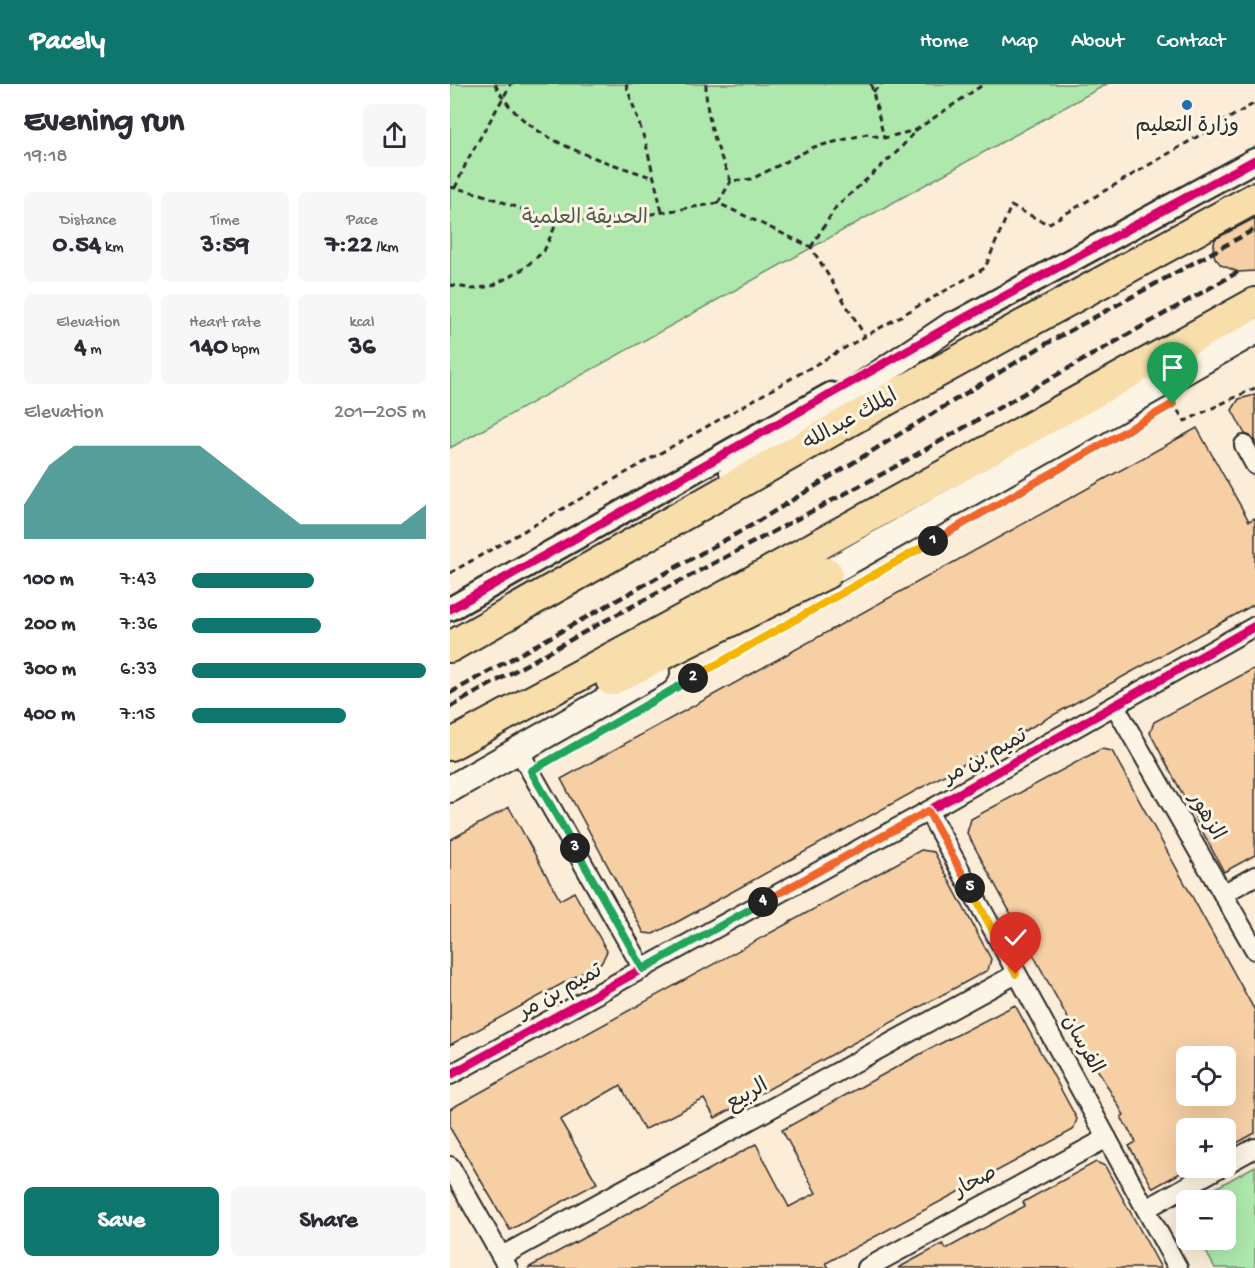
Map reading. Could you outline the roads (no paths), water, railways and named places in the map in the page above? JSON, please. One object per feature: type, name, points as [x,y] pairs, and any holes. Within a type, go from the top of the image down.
[{"type":"highway","name":"الملك عبدالله","points":[[450,647],[865,412],[1255,198]]},
{"type":"highway","points":[[450,745],[699,611],[1255,303]]},
{"type":"highway","points":[[450,760],[833,589]]},
{"type":"main road","points":[[592,567],[952,325]]},
{"type":"main road","points":[[450,789],[525,761],[833,589],[1255,331]]},
{"type":"street","points":[[450,609],[952,325],[1255,160]]},
{"type":"street","points":[[1244,446],[1255,465]]},
{"type":"street","name":"تميم بن مر","points":[[450,1075],[928,811],[1255,626]]},
{"type":"street","name":"الزهور","points":[[1115,706],[1255,950]]},
{"type":"street","points":[[525,761],[643,969]]},
{"type":"street","name":"الفرسان","points":[[928,811],[1178,1268]]},
{"type":"street","points":[[1223,894],[1255,876]]},
{"type":"street","name":"الربيع","points":[[505,1262],[1016,974]]},
{"type":"street","name":"صحار","points":[[867,1268],[1107,1138]]},
{"type":"street","points":[[1236,1158],[1255,1148]]},
{"type":"street","points":[[450,1166],[505,1262]]},
{"type":"street","points":[[1146,1209],[1201,1178]]},
{"type":"railway","points":[[450,693],[752,525],[1044,345],[1255,229]]},
{"type":"railway","points":[[450,707],[597,625],[884,473],[1238,272]]},
{"type":"place","name":"وزارة التعليم","points":[[1187,105]]},
{"type":"park label","name":"الحديقة العلمية","points":[[585,219]]}]
